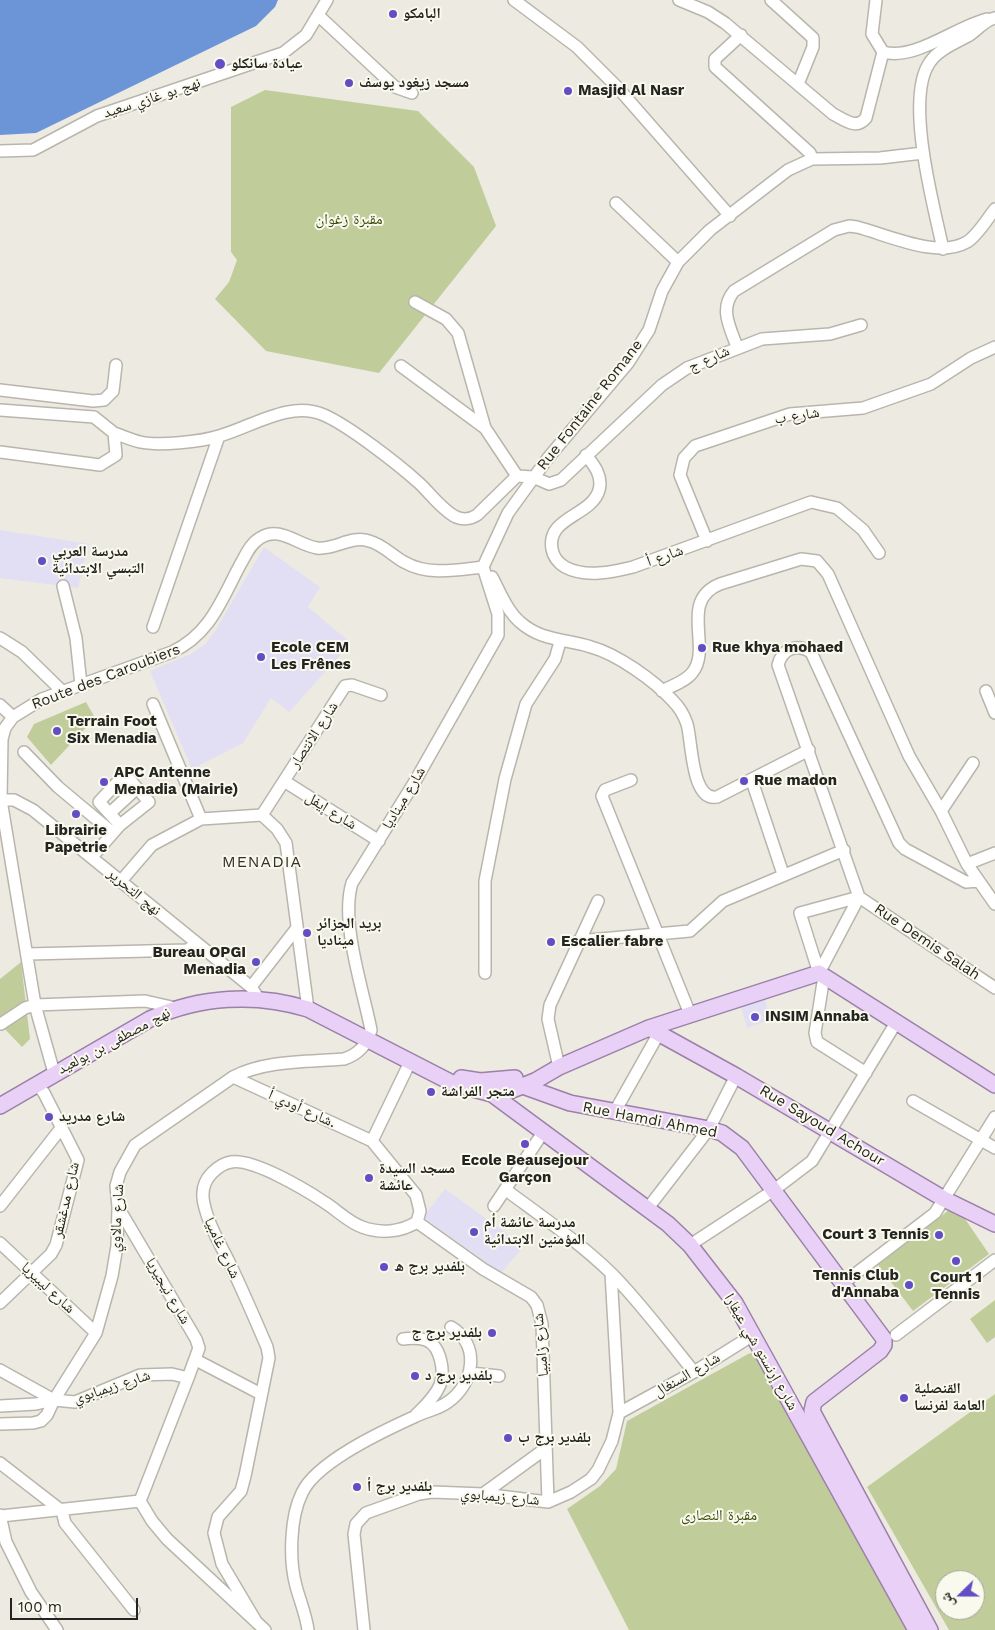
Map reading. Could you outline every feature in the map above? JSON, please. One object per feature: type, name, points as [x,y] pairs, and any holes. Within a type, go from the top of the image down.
[{"type":"main road","points":[[559,1067],[690,1014],[821,975],[897,1021],[995,1085]]},
{"type":"main road","name":"نهج مصطفى بن بولعيد","points":[[0,1106],[150,1018],[176,1008],[255,993],[308,1009],[431,1070],[454,1084],[492,1094],[521,1087],[559,1067]]},
{"type":"main road","name":"Rue Sayoud Achour","points":[[654,1030],[831,1131],[944,1199],[995,1224]]},
{"type":"main road","name":"نهج مصطفى بن بولعيد","points":[[431,1070],[468,1080],[506,1080],[559,1067]]},
{"type":"main road","points":[[506,1080],[521,1087],[520,1113]]},
{"type":"main road","name":"Rue Hamdi Ahmed","points":[[521,1087],[570,1103],[722,1133],[742,1148],[774,1190],[882,1336],[884,1346]]},
{"type":"main road","name":"شارع إرنستو شي عيفارا","points":[[492,1094],[648,1208],[690,1245],[736,1303],[907,1602],[930,1630]]},
{"type":"main road","name":"شارع إرنستو شي عيفارا","points":[[884,1346],[814,1402],[812,1411],[907,1602],[916,1630]]},
{"type":"street","name":"نهج بو غازي سعيد","points":[[0,151],[33,150],[97,116],[283,54],[300,41],[319,16],[327,0]]},
{"type":"street","points":[[514,0],[577,47],[624,96],[730,216]]},
{"type":"street","points":[[679,0],[708,12],[741,35],[834,114],[850,123],[859,124],[866,118],[883,52],[872,34],[876,0]]},
{"type":"street","points":[[771,0],[813,38],[814,47],[798,84]]},
{"type":"street","points":[[319,16],[395,87],[412,93]]},
{"type":"street","points":[[883,52],[892,54],[906,53],[974,23],[991,18]]},
{"type":"street","points":[[943,249],[924,153],[920,121],[922,86],[930,62],[946,49],[979,30],[991,18]]},
{"type":"street","points":[[741,35],[715,59],[715,66],[810,152],[812,159]]},
{"type":"street","name":"Rue Fontaine Romane","points":[[534,477],[628,363],[649,330],[662,291],[678,262],[710,230],[788,170],[812,159],[880,158],[924,153]]},
{"type":"street","points":[[616,203],[678,262]]},
{"type":"street","points":[[737,347],[725,311],[726,304],[734,291],[834,230],[841,227],[857,227],[924,247],[943,249],[968,241],[995,209]]},
{"type":"street","points":[[415,302],[446,319],[458,333],[485,428],[517,476]]},
{"type":"street","name":"شارع ج","points":[[534,477],[544,483],[557,482],[662,385],[687,368],[737,347],[762,339],[830,334],[862,325]]},
{"type":"street","name":"شارع ب","points":[[707,542],[680,474],[684,458],[695,446],[790,414],[863,408],[931,384],[971,358],[995,347]]},
{"type":"street","points":[[0,390],[93,401],[104,400],[113,391],[116,365]]},
{"type":"street","points":[[401,366],[485,428]]},
{"type":"street","points":[[0,396],[6,410],[94,417],[114,433],[141,442],[189,442],[219,436],[291,411],[314,412],[352,432],[417,481],[452,515],[460,518],[469,519],[477,515],[517,476],[534,477]]},
{"type":"street","points":[[0,452],[100,465],[116,455],[114,433]]},
{"type":"street","points":[[153,627],[219,436]]},
{"type":"street","name":"شارع أ","points":[[586,455],[598,472],[599,490],[593,501],[558,526],[554,531],[552,548],[560,564],[579,571],[596,573],[614,572],[707,542],[774,514],[810,502],[837,508],[863,530],[880,553]]},
{"type":"street","points":[[534,477],[508,513],[482,567],[491,576],[518,621],[534,632],[560,642],[591,647],[618,658],[674,701],[687,723],[695,772],[704,794],[709,798],[717,797],[752,781],[809,750]]},
{"type":"street","name":"Route des Caroubiers","points":[[54,1073],[34,1005],[28,954],[0,800],[2,739],[5,728],[13,718],[42,699],[188,645],[208,624],[250,548],[266,534],[281,534],[308,545],[324,548],[354,540],[369,540],[406,563],[437,571],[482,567]]},
{"type":"street","points":[[662,691],[686,678],[696,667],[699,607],[708,590],[720,584],[802,559],[812,559],[822,564],[909,756],[941,811],[967,864],[995,904]]},
{"type":"street","name":"شارع ميناديا","points":[[369,1039],[371,1030],[347,909],[352,883],[379,841],[498,635],[498,614],[482,567]]},
{"type":"street","points":[[63,586],[76,638],[81,685]]},
{"type":"street","points":[[0,638],[22,652],[62,691]]},
{"type":"street","points":[[485,973],[485,882],[505,779],[526,704],[555,658],[560,642]]},
{"type":"street","points":[[866,1074],[817,1042],[815,1033],[821,975],[859,896],[778,665],[783,654],[793,647],[806,648],[811,652],[902,846],[966,882],[979,882]]},
{"type":"street","name":"شارع الانتصار","points":[[262,815],[345,686],[352,685],[381,695]]},
{"type":"street","points":[[986,691],[995,713]]},
{"type":"street","points":[[153,704],[202,819]]},
{"type":"street","points":[[0,705],[13,718]]},
{"type":"street","points":[[24,752],[58,787],[116,829]]},
{"type":"street","points":[[941,811],[973,762]]},
{"type":"street","points":[[92,857],[116,829],[149,802],[125,774],[98,802],[110,813],[116,829]]},
{"type":"street","points":[[631,780],[605,790],[602,796],[690,1014]]},
{"type":"street","name":"شارع إيفل","points":[[284,781],[379,841]]},
{"type":"street","points":[[752,781],[784,874]]},
{"type":"street","points":[[110,813],[137,788]]},
{"type":"street","name":"نهج التحرير","points":[[0,800],[14,800],[34,810],[255,993]]},
{"type":"street","points":[[121,881],[152,845],[202,819],[262,815],[278,829],[286,842],[308,1009]]},
{"type":"street","points":[[578,941],[690,931],[723,901],[844,850]]},
{"type":"street","points":[[967,864],[995,853]]},
{"type":"street","points":[[821,975],[800,913],[859,896]]},
{"type":"street","name":"Rue Demis Salah","points":[[859,896],[995,988]]},
{"type":"street","points":[[559,1067],[548,1019],[550,1005],[598,901]]},
{"type":"street","points":[[255,993],[296,928]]},
{"type":"street","points":[[28,954],[187,950],[196,944]]},
{"type":"street","points":[[1,1024],[24,1008],[34,1005],[145,1001],[176,1008]]},
{"type":"street","points":[[690,1245],[774,1190],[812,1161],[897,1021]]},
{"type":"street","points":[[614,1113],[654,1030]]},
{"type":"street","name":"شارع مالاوي","points":[[0,1424],[42,1420],[47,1415],[54,1400],[96,1333],[112,1276],[118,1207],[116,1186],[120,1172],[135,1145],[233,1077],[248,1070],[265,1065],[344,1059],[356,1054],[369,1039]]},
{"type":"street","points":[[411,1060],[372,1141],[416,1195],[420,1211],[417,1222]]},
{"type":"street","points":[[648,1208],[709,1129],[736,1076]]},
{"type":"street","name":"شارع أودي أ.","points":[[233,1077],[372,1141]]},
{"type":"street","name":"شارع مدغشقر","points":[[0,1304],[51,1254],[56,1245],[78,1160],[44,1093],[37,1084]]},
{"type":"street","points":[[913,1101],[995,1148]]},
{"type":"street","points":[[842,1284],[930,1217],[944,1199],[995,1118]]},
{"type":"street","points":[[0,1206],[62,1127]]},
{"type":"street","points":[[494,1206],[544,1131]]},
{"type":"street","name":"شارع غامبيا","points":[[261,1626],[222,1564],[214,1533],[218,1517],[241,1491],[269,1358],[268,1347],[213,1232],[202,1196],[206,1181],[219,1167],[231,1162],[251,1164],[324,1202],[363,1228],[393,1231],[406,1229],[417,1222]]},
{"type":"street","points":[[506,1190],[594,1257],[611,1273],[632,1295],[694,1372]]},
{"type":"street","name":"شارع نيجيريا","points":[[118,1207],[196,1339],[199,1348],[188,1378]]},
{"type":"street","name":"شارع زامبيا","points":[[417,1222],[483,1268],[523,1291],[537,1305],[542,1324],[548,1502]]},
{"type":"street","name":"شارع ليبيريا","points":[[0,1243],[96,1333]]},
{"type":"street","points":[[896,1335],[995,1260]]},
{"type":"street","name":"شارع زيمبابوي","points":[[363,1627],[354,1534],[360,1518],[366,1512],[419,1494],[432,1492],[483,1494],[548,1502],[582,1486],[598,1470],[612,1441],[619,1413],[611,1273]]},
{"type":"street","points":[[308,1630],[292,1567],[294,1530],[301,1494],[322,1469],[344,1454],[415,1416],[439,1409],[464,1387],[470,1373],[472,1361],[463,1338],[451,1327]]},
{"type":"street","name":"شارع السنغال","points":[[619,1413],[694,1372],[754,1335]]},
{"type":"street","points":[[403,1338],[428,1341],[436,1349],[441,1361],[440,1384],[434,1396],[415,1416]]},
{"type":"street","points":[[196,1360],[261,1394]]},
{"type":"street","points":[[0,1370],[54,1400]]},
{"type":"street","points":[[470,1373],[499,1376]]},
{"type":"street","name":"شارع زيمبابوي","points":[[0,1406],[36,1404],[54,1400],[74,1402],[140,1375],[172,1374],[188,1378]]},
{"type":"street","points":[[140,1501],[188,1378]]},
{"type":"street","points":[[483,1494],[545,1449]]},
{"type":"street","points":[[0,1463],[62,1511],[64,1523],[134,1610]]},
{"type":"street","points":[[57,1630],[31,1592],[6,1542],[0,1515],[62,1511],[140,1501]]},
{"type":"street","points":[[140,1501],[152,1522],[166,1539],[261,1626]]},
{"type":"shaded area","name":"مدرسة العربي التبسي الابتدائية","points":[[0,530],[89,544],[78,588],[0,578]]},
{"type":"shaded area","name":"Ecole CEM Les Frênes","points":[[264,547],[320,587],[308,607],[351,643],[289,712],[271,698],[243,743],[192,769],[150,671],[193,653],[205,644],[215,631]]},
{"type":"shaded area","name":"INSIM Annaba","points":[[765,998],[768,1012],[766,1021],[747,1028],[741,1007]]},
{"type":"shaded area","name":"مدرسة عائشة أم المؤمنين الابتدائية","points":[[445,1189],[524,1246],[501,1273],[423,1217]]},
{"type":"green space","name":"مقبرة زغوان","points":[[265,90],[418,111],[474,167],[496,226],[379,373],[266,351],[215,299],[229,282],[237,260],[231,252],[231,107]]},
{"type":"green space","name":"Terrain Foot Six Menadia","points":[[86,702],[95,718],[51,765],[27,737],[34,724]]},
{"type":"green space","points":[[21,962],[30,1039],[22,1047],[0,1024],[0,979]]},
{"type":"green space","points":[[949,1210],[963,1216],[989,1254],[913,1311],[878,1265]]},
{"type":"green space","points":[[995,1300],[995,1337],[987,1343],[970,1319]]},
{"type":"green space","name":"مقبرة النصارى","points":[[758,1351],[909,1630],[629,1630],[567,1509],[600,1486],[616,1469],[627,1421],[748,1354]]},
{"type":"green space","points":[[995,1394],[995,1630],[949,1630],[943,1620],[985,1620],[985,1570],[935,1570],[935,1606],[867,1487]]},
{"type":"water","points":[[0,0],[278,0],[275,7],[256,26],[36,133],[0,135]]},
{"type":"place","name":"البامكو","points":[[393,14]]},
{"type":"place","name":"عيادة سانكلو","points":[[220,64]]},
{"type":"place","name":"مسجد زيغود يوسف","points":[[349,83]]},
{"type":"place","name":"Masjid Al Nasr","points":[[568,91]]},
{"type":"place","name":"مدرسة العربي التبسي الابتدائية","points":[[42,561]]},
{"type":"place","name":"Rue khya mohaed","points":[[702,648]]},
{"type":"place","name":"Ecole CEM Les Frênes","points":[[261,657]]},
{"type":"place","name":"Terrain Foot Six Menadia","points":[[57,731]]},
{"type":"place","name":"Rue madon","points":[[744,781]]},
{"type":"place","name":"APC Antenne Menadia (Mairie)","points":[[104,782]]},
{"type":"place","name":"Librairie Papetrie","points":[[76,814]]},
{"type":"place","name":"بريد الجزائر ميناديا","points":[[307,933]]},
{"type":"place","name":"Escalier fabre","points":[[551,942]]},
{"type":"place","name":"Bureau OPGI Menadia","points":[[256,962]]},
{"type":"place","name":"INSIM Annaba","points":[[755,1017]]},
{"type":"place","name":"متجر الفراشة","points":[[431,1092]]},
{"type":"place","name":"شارع مدريد","points":[[49,1117]]},
{"type":"place","name":"Ecole Beausejour Garçon","points":[[525,1144]]},
{"type":"place","name":"مسجد السيدة عائشة","points":[[369,1178]]},
{"type":"place","name":"مدرسة عائشة أم المؤمنين الابتدائية","points":[[474,1232]]},
{"type":"place","name":"Court 3 Tennis","points":[[939,1235]]},
{"type":"place","name":"Court 1 Tennis","points":[[956,1261]]},
{"type":"place","name":"بلفدير برج ه","points":[[384,1267]]},
{"type":"place","name":"Tennis Club d'Annaba","points":[[909,1285]]},
{"type":"place","name":"بلفدير برج ج","points":[[492,1333]]},
{"type":"place","name":"بلفدير برج د","points":[[415,1376]]},
{"type":"place","name":"القنصلية العامة لفرنسا","points":[[904,1398]]},
{"type":"place","name":"بلفدير برج ب","points":[[508,1438]]},
{"type":"place","name":"بلفدير برج أ","points":[[357,1487]]},
{"type":"district","name":"MENADIA","points":[[262,862]]}]
